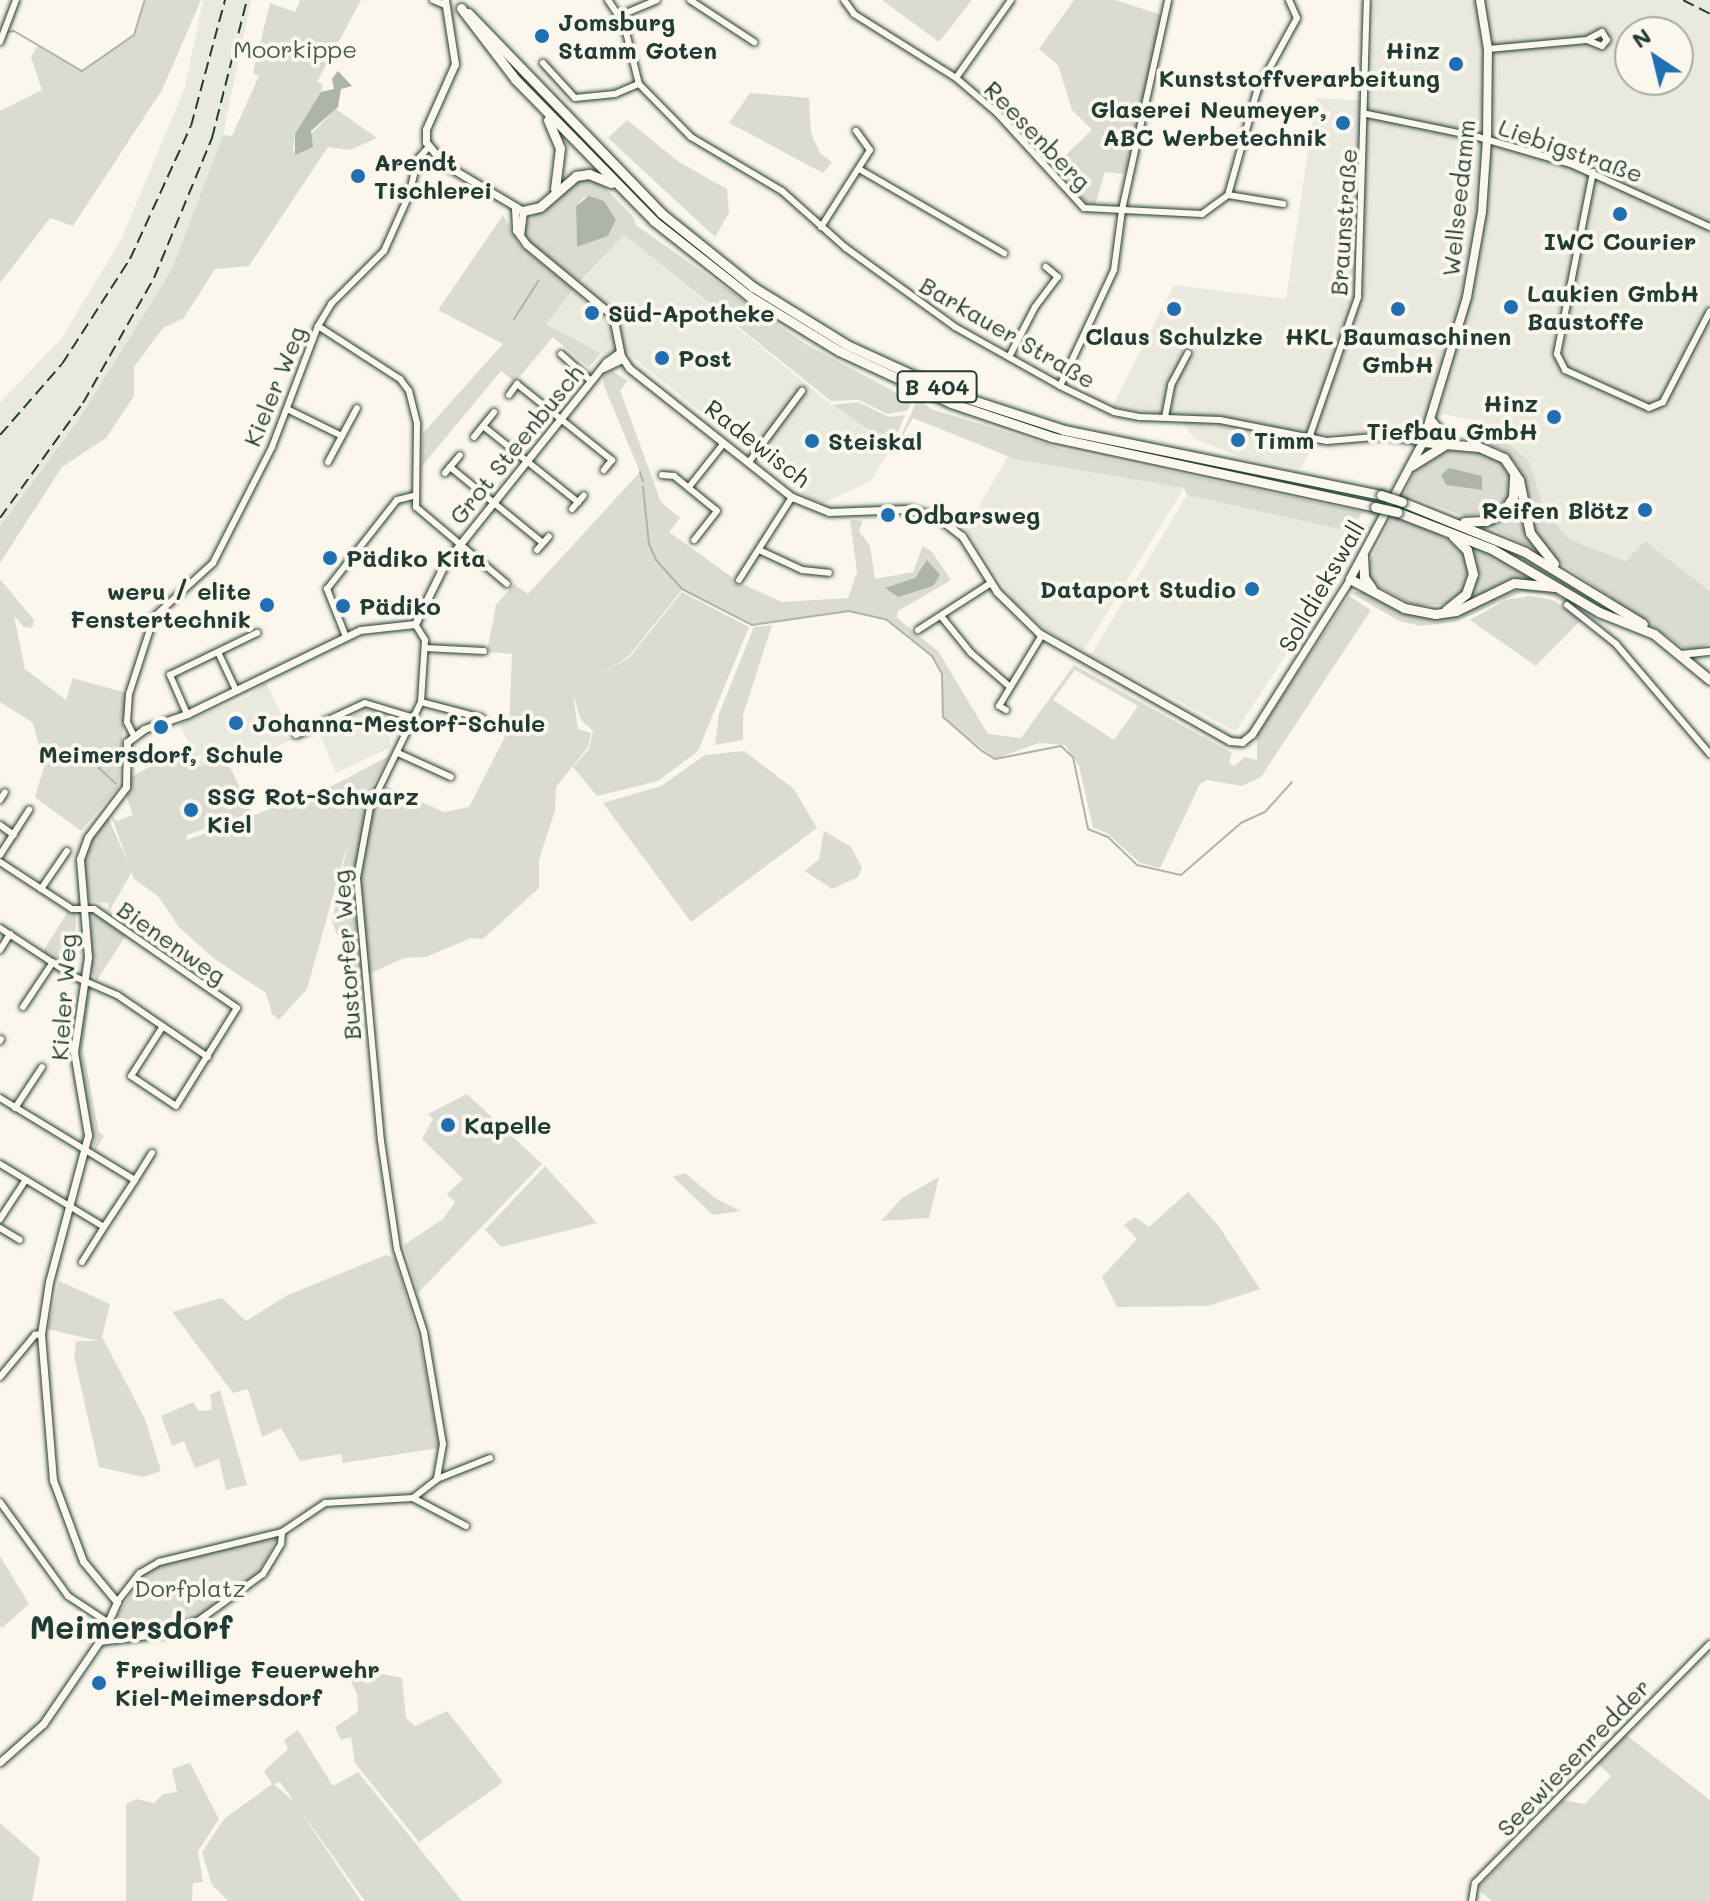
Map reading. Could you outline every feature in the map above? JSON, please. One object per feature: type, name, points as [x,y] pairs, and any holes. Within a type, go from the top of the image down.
[{"type":"main road","name":"Wellseedamm","points":[[1423,442],[1472,271],[1487,139],[1488,49],[1480,0]]},
{"type":"main road","name":"B 404","points":[[451,3],[540,106],[618,187],[696,257],[775,314],[851,358],[938,398],[1086,445],[1397,512],[1517,562],[1599,612],[1654,634]]},
{"type":"main road","name":"B 404","points":[[451,3],[661,213],[753,287],[847,345],[926,383],[1064,430],[1381,495],[1457,522],[1562,573],[1654,634],[1703,674]]},
{"type":"main road","points":[[540,106],[560,148],[553,194]]},
{"type":"main road","points":[[519,210],[540,207],[553,194],[585,174],[618,187]]},
{"type":"main road","points":[[1431,421],[1450,444]]},
{"type":"main road","points":[[1423,442],[1495,452],[1513,469],[1530,533],[1562,573]]},
{"type":"main road","name":"Solldiekswall","points":[[1350,579],[1423,442]]},
{"type":"main road","points":[[1411,466],[1430,450],[1450,444]]},
{"type":"main road","points":[[1457,522],[1486,521],[1503,512],[1514,493],[1513,469]]},
{"type":"main road","points":[[1434,526],[1463,545],[1473,569],[1463,598],[1435,614]]},
{"type":"main road","points":[[1363,556],[1364,577],[1374,592]]},
{"type":"main road","points":[[1350,579],[1404,608],[1435,614],[1462,609],[1514,583],[1540,582],[1566,591]]},
{"type":"street","points":[[0,42],[16,0]]},
{"type":"street","points":[[433,0],[451,3]]},
{"type":"street","name":"Barkauer Straße","points":[[608,0],[619,16],[639,84],[699,144],[782,191],[821,227],[904,292],[1060,386],[1114,412],[1220,420],[1341,442],[1390,436],[1423,442]]},
{"type":"street","points":[[619,16],[657,0]]},
{"type":"street","name":"Reesenberg","points":[[844,0],[870,25],[956,78],[1013,129],[1084,208],[1202,214],[1228,195]]},
{"type":"street","points":[[956,78],[1011,0]]},
{"type":"street","points":[[1060,386],[1114,270],[1122,210],[1168,0]]},
{"type":"street","points":[[1283,204],[1228,195],[1260,81],[1297,18],[1289,0]]},
{"type":"street","name":"Braunstraße","points":[[1309,438],[1358,297],[1367,114],[1367,0]]},
{"type":"street","points":[[695,1],[754,42]]},
{"type":"street","name":"Kieler Weg","points":[[117,1602],[83,1561],[53,1480],[41,1334],[49,1282],[84,1151],[85,1107],[74,1052],[86,979],[84,844],[126,787],[127,742],[133,734],[127,722],[129,694],[146,634],[168,601],[213,563],[287,409],[318,326],[331,304],[384,251],[409,195],[418,159],[428,148],[426,129],[447,91],[456,58],[451,3]]},
{"type":"street","points":[[1488,49],[1587,40]]},
{"type":"street","points":[[543,63],[575,98],[615,94],[639,84]]},
{"type":"street","name":"Liebigstraße","points":[[1367,114],[1487,139],[1593,172],[1710,227]]},
{"type":"street","points":[[821,227],[870,150],[856,131]]},
{"type":"street","points":[[428,148],[519,210],[520,236],[608,309],[619,330],[621,356]]},
{"type":"street","points":[[859,169],[1004,253]]},
{"type":"street","points":[[1593,172],[1557,354],[1565,370],[1649,408],[1663,402],[1710,311]]},
{"type":"street","points":[[1009,357],[1040,299],[1058,277],[1046,267]]},
{"type":"street","points":[[318,326],[400,379],[409,391],[417,424],[413,496],[422,516],[507,584]]},
{"type":"street","points":[[1165,417],[1171,385],[1188,353]]},
{"type":"street","points":[[561,354],[591,381]]},
{"type":"street","name":"Grot Steenbusch","points":[[459,546],[591,381],[621,356]]},
{"type":"street","name":"Radewisch","points":[[621,356],[792,497],[829,512],[903,509],[931,514],[965,539],[991,583],[1042,635],[1230,741],[1242,742]]},
{"type":"street","points":[[509,395],[517,384],[612,460],[604,470]]},
{"type":"street","points":[[749,462],[802,391]]},
{"type":"street","points":[[328,462],[357,408]]},
{"type":"street","points":[[287,409],[342,436]]},
{"type":"street","points":[[474,437],[494,412]]},
{"type":"street","points":[[483,426],[578,502]]},
{"type":"street","points":[[689,487],[724,443]]},
{"type":"street","points":[[460,455],[447,470],[543,543]]},
{"type":"street","points":[[662,475],[670,474],[720,508],[694,540]]},
{"type":"street","points":[[572,509],[584,495]]},
{"type":"street","points":[[346,637],[327,589],[397,500],[413,496]]},
{"type":"street","points":[[739,580],[792,497]]},
{"type":"street","points":[[537,550],[549,536]]},
{"type":"street","points":[[133,734],[187,714],[369,628],[415,624],[437,575],[459,546]]},
{"type":"street","points":[[759,550],[789,566],[829,573]]},
{"type":"street","name":"Solldiekswall","points":[[1242,742],[1319,635],[1350,579]]},
{"type":"street","points":[[918,630],[991,583]]},
{"type":"street","points":[[1567,605],[1616,644],[1710,754]]},
{"type":"street","points":[[941,616],[971,653],[1009,686]]},
{"type":"street","name":"Bustorfer Weg","points":[[415,624],[425,648],[421,702],[364,824],[357,878],[393,1218],[404,1278],[424,1332],[443,1444],[437,1479]]},
{"type":"street","points":[[187,714],[170,675],[257,633]]},
{"type":"street","points":[[1009,686],[1015,685],[1042,635]]},
{"type":"street","points":[[425,648],[484,651]]},
{"type":"street","points":[[218,652],[236,690]]},
{"type":"street","points":[[1678,654],[1710,653],[1703,674]]},
{"type":"street","points":[[1703,674],[1710,665]]},
{"type":"street","points":[[1006,710],[999,706],[1009,686]]},
{"type":"street","points":[[421,702],[482,718]]},
{"type":"street","points":[[296,735],[365,703],[414,718]]},
{"type":"street","points":[[398,753],[451,777]]},
{"type":"street","points":[[0,800],[5,792]]},
{"type":"street","points":[[0,855],[29,810]]},
{"type":"street","points":[[0,825],[14,835]]},
{"type":"street","points":[[41,889],[67,851]]},
{"type":"street","name":"Bienenweg","points":[[0,862],[72,909],[94,909],[149,943],[157,956],[237,1008],[208,1057]]},
{"type":"street","points":[[0,928],[163,1026],[208,1057],[176,1106],[131,1076],[163,1026]]},
{"type":"street","points":[[0,950],[10,934]]},
{"type":"street","points":[[23,1007],[53,962]]},
{"type":"street","points":[[15,1108],[42,1067]]},
{"type":"street","points":[[0,1098],[135,1180]]},
{"type":"street","points":[[82,1262],[152,1153]]},
{"type":"street","points":[[0,1164],[104,1227]]},
{"type":"street","points":[[0,1219],[25,1181]]},
{"type":"street","points":[[0,1228],[20,1240]]},
{"type":"street","points":[[0,1377],[35,1335],[41,1334]]},
{"type":"street","points":[[413,1498],[437,1479],[490,1458]]},
{"type":"street","points":[[0,1762],[43,1724],[99,1642],[117,1602],[140,1573],[159,1562],[282,1532],[325,1503],[413,1498],[466,1526]]},
{"type":"street","points":[[0,1502],[68,1596],[109,1623]]},
{"type":"street","points":[[99,1642],[165,1634],[198,1621],[263,1574],[281,1544],[282,1532]]},
{"type":"street","name":"Seewiesenredder","points":[[1472,1901],[1475,1883],[1710,1644]]},
{"type":"shaded area","points":[[203,0],[251,0],[223,135],[172,269],[79,419],[0,525],[0,403],[61,339],[121,240],[185,87]]},
{"type":"shaded area","points":[[1374,0],[1710,0],[1710,591],[1645,541],[1627,561],[1569,539],[1545,511],[1529,461],[1481,422],[1444,414],[1416,427],[1318,435],[1301,468],[1246,459],[1195,439],[1177,416],[1112,407],[1174,285],[1286,299],[1316,98],[1371,101]]},
{"type":"shaded area","points":[[338,71],[352,86],[341,89],[338,107],[311,131],[313,147],[295,155],[295,134],[321,92],[334,89],[332,79]]},
{"type":"shaded area","points":[[589,196],[604,201],[616,220],[608,236],[577,247],[576,206]]},
{"type":"shaded area","points":[[624,235],[827,401],[892,446],[871,481],[823,503],[808,498],[629,354],[601,353],[545,323]]},
{"type":"shaded area","points":[[1008,456],[1184,488],[1084,650],[1046,630],[1015,603],[966,529]]},
{"type":"shaded area","points":[[1449,468],[1482,476],[1482,490],[1446,485],[1441,475]]},
{"type":"shaded area","points":[[1187,495],[1352,532],[1305,626],[1236,731],[1091,655]]},
{"type":"shaded area","points":[[927,560],[940,575],[933,586],[898,597],[885,588],[915,578]]},
{"type":"shaded area","name":"Johanna-Mestorf-Schule","points":[[266,682],[293,739],[260,755],[230,754],[200,766],[179,724],[247,697]]},
{"type":"shaded area","points":[[368,707],[396,715],[389,730],[391,747],[336,773],[318,730]]},
{"type":"green space","points":[[145,0],[201,0],[162,90],[73,226],[50,218],[0,283],[0,111],[42,90],[31,57],[38,45],[82,71],[134,35]]},
{"type":"green space","name":"Moorkippe","points":[[300,0],[361,0],[317,82],[323,84],[321,92],[295,134],[293,152],[336,109],[377,138],[350,150],[328,147],[249,266],[215,269],[184,318],[163,328],[134,367],[134,396],[106,438],[62,467],[0,563],[0,526],[79,419],[172,269],[223,135],[232,136],[259,76],[253,73],[270,3],[295,12]]},
{"type":"green space","points":[[882,0],[972,0],[939,42]]},
{"type":"green space","points":[[1074,0],[1115,0],[1162,15],[1126,174],[1105,172],[1095,205],[1086,203],[1052,168],[1092,130],[1072,110],[1058,65],[1039,49]]},
{"type":"green space","points":[[750,93],[809,98],[811,133],[820,153],[832,162],[823,173],[729,123]]},
{"type":"green space","points":[[627,120],[679,162],[727,189],[729,213],[715,237],[608,138]]},
{"type":"green space","points":[[592,180],[604,187],[632,215],[637,226],[807,345],[899,394],[915,396],[907,411],[887,414],[859,400],[831,401],[624,235],[580,282],[527,241],[523,225],[577,181]],"holes":[[[584,197],[616,221],[608,236],[577,247],[576,206]]]},
{"type":"green space","points":[[503,215],[520,246],[574,289],[546,324],[601,353],[589,367],[553,337],[515,382],[501,371],[422,466],[423,433],[503,344],[438,310]]},
{"type":"green space","points":[[612,371],[628,381],[620,390],[661,502],[680,518],[669,532],[740,583],[782,602],[848,598],[857,572],[850,521],[855,520],[863,521],[859,531],[870,546],[875,579],[913,572],[923,546],[932,552],[951,580],[898,611],[897,618],[938,651],[988,734],[1021,738],[1074,665],[1232,753],[1229,762],[1234,766],[1245,757],[1257,760],[1257,734],[1349,596],[1371,610],[1261,777],[1242,786],[1207,780],[1200,784],[1160,868],[1140,863],[1107,833],[1093,828],[1079,766],[1065,745],[1039,743],[995,759],[943,717],[942,674],[932,656],[887,620],[849,611],[752,625],[682,590],[628,657],[601,674],[629,658],[682,592],[749,627],[698,751],[658,781],[597,796],[573,767],[589,749],[593,731],[581,720],[573,694],[578,729],[591,733],[588,747],[556,787],[555,810],[539,860],[539,888],[483,939],[471,938],[426,957],[404,958],[369,974],[352,975],[332,921],[348,842],[307,989],[279,1020],[272,1014],[266,993],[213,958],[179,927],[158,896],[134,879],[111,815],[116,821],[133,815],[126,796],[131,777],[190,745],[200,766],[230,754],[227,761],[252,812],[187,835],[187,840],[334,785],[389,756],[372,786],[382,784],[444,812],[469,807],[509,729],[512,654],[487,652],[496,605],[514,584],[528,594],[640,472],[604,386],[603,376]],"holes":[[[1075,670],[1138,706],[1114,740],[1053,700]]]},
{"type":"green space","points":[[918,398],[931,409],[1062,449],[1362,512],[1352,532],[1187,495],[1184,488],[1015,459],[913,418],[896,447]]},
{"type":"green space","points":[[858,402],[889,417],[905,415],[892,446],[833,405]]},
{"type":"green space","points":[[1482,422],[1529,461],[1545,511],[1569,539],[1626,561],[1645,541],[1710,591],[1710,643],[1696,650],[1684,648],[1555,559],[1534,532],[1517,465],[1503,450],[1481,442]]},
{"type":"green space","points":[[1441,450],[1484,453],[1503,463],[1511,476],[1511,495],[1499,511],[1464,516],[1404,494],[1420,462]]},
{"type":"green space","points":[[1517,490],[1533,544],[1538,551],[1483,524]]},
{"type":"green space","points":[[1392,517],[1438,532],[1465,554],[1469,574],[1462,593],[1449,604],[1415,606],[1369,581],[1367,567]]},
{"type":"green space","points":[[1466,542],[1542,580],[1506,582],[1460,605],[1476,578],[1476,561]]},
{"type":"green space","points":[[0,579],[34,620],[32,628],[24,627],[14,616],[25,669],[66,700],[73,678],[126,693],[118,787],[81,831],[35,797],[44,767],[33,723],[0,702]]},
{"type":"green space","points":[[1527,587],[1554,592],[1579,608],[1546,594],[1522,592],[1455,622],[1421,626],[1399,621],[1351,593],[1363,591],[1407,614],[1434,617]]},
{"type":"green space","points":[[1530,596],[1553,600],[1581,620],[1536,666],[1470,620],[1505,600]]},
{"type":"green space","points":[[772,625],[743,715],[743,740],[715,745],[719,714],[754,627]]},
{"type":"green space","points":[[744,751],[794,789],[817,828],[691,922],[603,803],[661,786],[705,755]]},
{"type":"green space","points":[[108,817],[132,872],[108,913],[109,903],[89,901],[83,859],[89,839]]},
{"type":"green space","points":[[824,831],[851,847],[862,868],[858,877],[832,889],[805,871],[819,859]]},
{"type":"green space","points":[[69,910],[76,914],[74,974],[43,951]]},
{"type":"green space","points":[[97,915],[127,934],[97,980],[91,971],[91,918]]},
{"type":"green space","points":[[92,986],[83,1049],[99,1132],[104,1136],[95,1151],[78,1050],[87,990]]},
{"type":"green space","points":[[467,1094],[542,1164],[418,1293],[404,1245],[443,1219],[455,1202],[447,1194],[463,1179],[422,1139],[433,1119],[428,1114]]},
{"type":"green space","points":[[545,1166],[597,1223],[501,1247],[485,1230]]},
{"type":"green space","points":[[685,1173],[715,1198],[741,1211],[713,1215],[673,1177]]},
{"type":"green space","points":[[939,1177],[929,1218],[881,1221],[902,1198]]},
{"type":"green space","points":[[1188,1192],[1218,1225],[1260,1289],[1208,1306],[1117,1307],[1102,1277],[1137,1239],[1124,1225],[1135,1217],[1149,1227]]},
{"type":"green space","points":[[386,1255],[395,1259],[421,1347],[439,1448],[343,1463],[341,1454],[300,1461],[281,1428],[262,1437],[248,1389],[233,1393],[172,1312],[222,1298],[246,1321],[288,1295]]},
{"type":"green space","points":[[59,1281],[110,1304],[102,1337],[145,1419],[161,1471],[143,1477],[99,1467],[74,1356],[76,1341],[98,1341],[48,1329]]},
{"type":"green space","points":[[220,1390],[247,1485],[226,1490],[219,1459],[195,1468],[184,1441],[172,1446],[161,1416],[193,1402],[199,1411],[212,1410],[210,1395]]},
{"type":"green space","name":"Dorfplatz","points":[[278,1536],[258,1574],[199,1617],[171,1630],[103,1639],[143,1574],[159,1565]]},
{"type":"green space","points":[[0,1556],[29,1604],[2,1628],[0,1626]]},
{"type":"green space","points":[[355,1664],[367,1684],[383,1674],[402,1678],[406,1718],[415,1726],[447,1711],[503,1782],[419,1842],[355,1763],[351,1737],[341,1740],[335,1727],[358,1712],[357,1694],[346,1671]]},
{"type":"green space","points":[[298,1730],[333,1786],[358,1772],[462,1901],[365,1901],[295,1803],[361,1901],[228,1901],[212,1885],[202,1852],[224,1819],[272,1784],[264,1771],[288,1749],[284,1740]],"holes":[[[280,1782],[295,1803],[274,1784]]]},
{"type":"green space","points":[[1625,1734],[1710,1800],[1710,1901],[1492,1901],[1481,1892],[1480,1886],[1563,1800],[1585,1804],[1611,1776],[1596,1762]]},
{"type":"green space","points":[[190,1763],[219,1819],[198,1851],[203,1882],[193,1883],[192,1901],[126,1901],[126,1804],[136,1799],[154,1803],[163,1794],[177,1792],[172,1769]]},
{"type":"green space","points":[[0,1823],[40,1858],[32,1901],[0,1901]]},
{"type":"waterway","points":[[7,32],[14,31],[82,71],[134,35],[145,0]]},
{"type":"waterway","points":[[514,319],[539,280]]},
{"type":"waterway","points":[[640,472],[643,482]]},
{"type":"waterway","points":[[643,487],[649,544],[656,560],[682,589],[752,625],[849,611],[887,620],[932,656],[942,674],[943,717],[982,751],[995,759],[1061,746],[1073,757],[1088,829],[1108,837],[1137,865],[1181,875],[1241,823],[1265,812],[1292,782]]},
{"type":"waterway","points":[[92,750],[99,768],[116,784]]},
{"type":"railway","points":[[0,435],[62,364],[130,259],[191,126],[225,0]]},
{"type":"railway","points":[[0,518],[83,403],[154,278],[212,138],[247,0]]},
{"type":"railway","points":[[1683,0],[1710,14]]},
{"type":"place","name":"Jomsburg Stamm Goten","points":[[542,36]]},
{"type":"place","name":"Hinz Kunststoffverarbeitung","points":[[1456,64]]},
{"type":"place","name":"Glaserei Neumeyer, ABC Werbetechnik","points":[[1343,123]]},
{"type":"place","name":"Arendt Tischlerei","points":[[358,176]]},
{"type":"place","name":"IWC Courier","points":[[1620,214]]},
{"type":"place","name":"Laukien GmbH Baustoffe","points":[[1511,307]]},
{"type":"place","name":"Claus Schulzke","points":[[1174,309]]},
{"type":"place","name":"HKL Baumaschinen GmbH","points":[[1398,309]]},
{"type":"place","name":"Süd-Apotheke","points":[[592,313]]},
{"type":"place","name":"Post","points":[[662,358]]},
{"type":"place","name":"Hinz Tiefbau GmbH","points":[[1554,417]]},
{"type":"place","name":"Timm","points":[[1238,440]]},
{"type":"place","name":"Steiskal","points":[[812,441]]},
{"type":"place","name":"Reifen Blötz","points":[[1645,510]]},
{"type":"place","name":"Odbarsweg","points":[[888,515]]},
{"type":"place","name":"Pädiko Kita","points":[[330,558]]},
{"type":"place","name":"Dataport Studio","points":[[1252,589]]},
{"type":"place","name":"weru / elite Fenstertechnik","points":[[267,605]]},
{"type":"place","name":"Pädiko","points":[[343,606]]},
{"type":"place","name":"Johanna-Mestorf-Schule","points":[[236,723]]},
{"type":"place","name":"Meimersdorf, Schule","points":[[161,727]]},
{"type":"place","name":"SSG Rot-Schwarz Kiel","points":[[191,810]]},
{"type":"place","name":"Kapelle","points":[[448,1125]]},
{"type":"place","name":"Freiwillige Feuerwehr Kiel-Meimersdorf","points":[[99,1683]]},
{"type":"district","name":"Meimersdorf","points":[[131,1626]]}]
